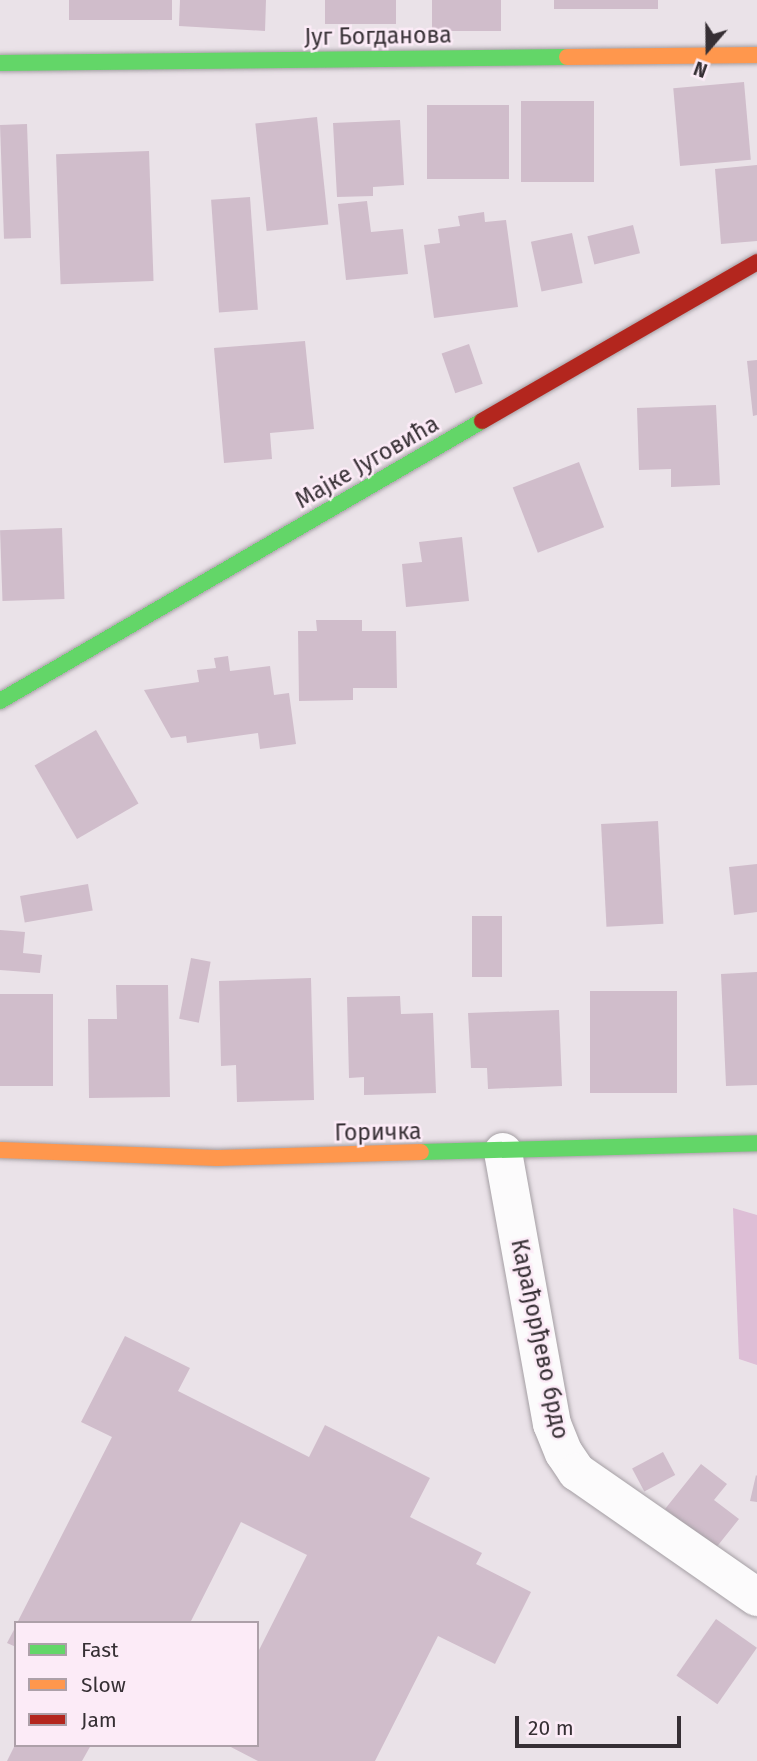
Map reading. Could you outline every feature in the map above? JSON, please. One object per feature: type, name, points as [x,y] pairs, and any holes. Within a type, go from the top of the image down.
[{"type":"street","name":"Југ Богданова","points":[[0,63],[757,55]]},
{"type":"street","name":"Мајке Југовића","points":[[0,701],[757,262]]},
{"type":"street","name":"Горичка","points":[[0,1150],[217,1158],[757,1143]]},
{"type":"street","name":"Карађорђево брдо","points":[[503,1152],[552,1424],[564,1452],[577,1472],[757,1598]]},
{"type":"shaded area","points":[[733,1208],[757,1215],[757,1365],[739,1359]]},
{"type":"building","points":[[69,0],[172,0],[172,20],[69,20]]},
{"type":"building","points":[[180,0],[266,0],[265,31],[179,26]]},
{"type":"building","points":[[325,0],[396,0],[396,24],[325,24]]},
{"type":"building","points":[[432,0],[501,0],[501,31],[432,31]]},
{"type":"building","points":[[554,0],[658,0],[658,9],[554,9]]},
{"type":"building","points":[[744,82],[751,160],[680,166],[673,88]]},
{"type":"building","points":[[521,101],[594,101],[594,182],[521,182]]},
{"type":"building","points":[[427,105],[509,105],[509,179],[427,179]]},
{"type":"building","points":[[317,117],[328,224],[267,231],[255,123]]},
{"type":"building","points":[[400,120],[404,185],[373,187],[373,196],[337,197],[333,123]]},
{"type":"building","points":[[27,124],[31,238],[4,239],[0,125]]},
{"type":"building","points":[[149,151],[154,281],[61,284],[56,154]]},
{"type":"building","points":[[757,165],[757,241],[721,244],[715,169]]},
{"type":"building","points":[[250,197],[258,310],[219,312],[211,200]]},
{"type":"building","points":[[367,201],[371,232],[403,229],[408,274],[346,280],[338,204]]},
{"type":"building","points":[[484,212],[485,222],[506,220],[518,307],[434,318],[424,245],[440,243],[438,229],[460,226],[458,216]]},
{"type":"building","points":[[633,225],[640,253],[594,265],[587,236]]},
{"type":"building","points":[[572,233],[583,283],[542,292],[531,242]]},
{"type":"building","points":[[305,341],[314,429],[270,433],[272,459],[224,463],[214,348]]},
{"type":"building","points":[[469,344],[483,384],[455,393],[442,353]]},
{"type":"building","points":[[757,360],[757,415],[753,416],[747,361]]},
{"type":"building","points":[[716,405],[720,485],[671,487],[671,469],[639,470],[637,408]]},
{"type":"building","points":[[579,462],[604,527],[538,553],[513,487]]},
{"type":"building","points":[[62,528],[64,599],[3,601],[0,530]]},
{"type":"building","points":[[462,537],[469,601],[406,607],[402,564],[422,562],[419,542]]},
{"type":"building","points":[[316,620],[362,620],[362,631],[396,631],[397,688],[353,688],[353,700],[299,701],[298,631],[317,631]]},
{"type":"building","points":[[228,656],[230,671],[270,666],[274,695],[289,693],[296,744],[260,749],[258,733],[187,743],[186,736],[171,738],[144,690],[199,682],[197,670],[216,668],[214,658]]},
{"type":"building","points":[[96,730],[138,804],[77,839],[35,766]]},
{"type":"building","points":[[658,821],[663,924],[606,927],[601,824]]},
{"type":"building","points":[[757,864],[757,912],[734,915],[729,867]]},
{"type":"building","points":[[88,884],[93,911],[25,923],[20,896]]},
{"type":"building","points":[[472,916],[502,916],[502,977],[472,977]]},
{"type":"building","points":[[0,930],[25,932],[23,953],[42,955],[40,973],[0,970]]},
{"type":"building","points":[[191,958],[211,962],[199,1023],[179,1019]]},
{"type":"building","points":[[757,972],[757,1085],[726,1086],[721,974]]},
{"type":"building","points":[[311,978],[314,1100],[237,1102],[236,1065],[221,1066],[219,981]]},
{"type":"building","points":[[116,985],[168,985],[170,1097],[89,1098],[88,1019],[117,1019]]},
{"type":"building","points":[[590,991],[677,991],[677,1093],[590,1093]]},
{"type":"building","points":[[0,994],[53,994],[53,1086],[0,1086]]},
{"type":"building","points":[[400,996],[401,1014],[433,1013],[436,1093],[364,1095],[364,1077],[349,1078],[347,997]]},
{"type":"building","points":[[559,1010],[562,1086],[488,1089],[487,1068],[471,1068],[468,1013]]},
{"type":"building","points":[[125,1336],[190,1368],[178,1391],[309,1457],[325,1425],[430,1478],[410,1517],[482,1553],[476,1564],[531,1592],[495,1664],[438,1636],[375,1761],[258,1761],[231,1747],[259,1747],[259,1650],[307,1555],[241,1522],[191,1621],[18,1621],[112,1437],[81,1422]]},
{"type":"building","points":[[663,1452],[675,1475],[644,1491],[632,1468]]},
{"type":"building","points":[[701,1464],[727,1484],[714,1500],[739,1519],[715,1549],[665,1509]]},
{"type":"building","points":[[757,1476],[757,1502],[750,1501]]},
{"type":"building","points":[[716,1619],[757,1648],[717,1704],[676,1676]]},
{"type":"building","points":[[14,1630],[14,1646],[7,1643]]},
{"type":"building","points":[[14,1747],[90,1747],[82,1761],[7,1761]]},
{"type":"traffic: fast","points":[[0,63],[567,57]]},
{"type":"traffic: fast","points":[[0,701],[482,421]]},
{"type":"traffic: fast","points":[[421,1152],[757,1143]]},
{"type":"traffic: slow","points":[[567,57],[757,55]]},
{"type":"traffic: slow","points":[[0,1150],[217,1158],[421,1152]]},
{"type":"traffic: jam","points":[[482,421],[757,262]]}]
